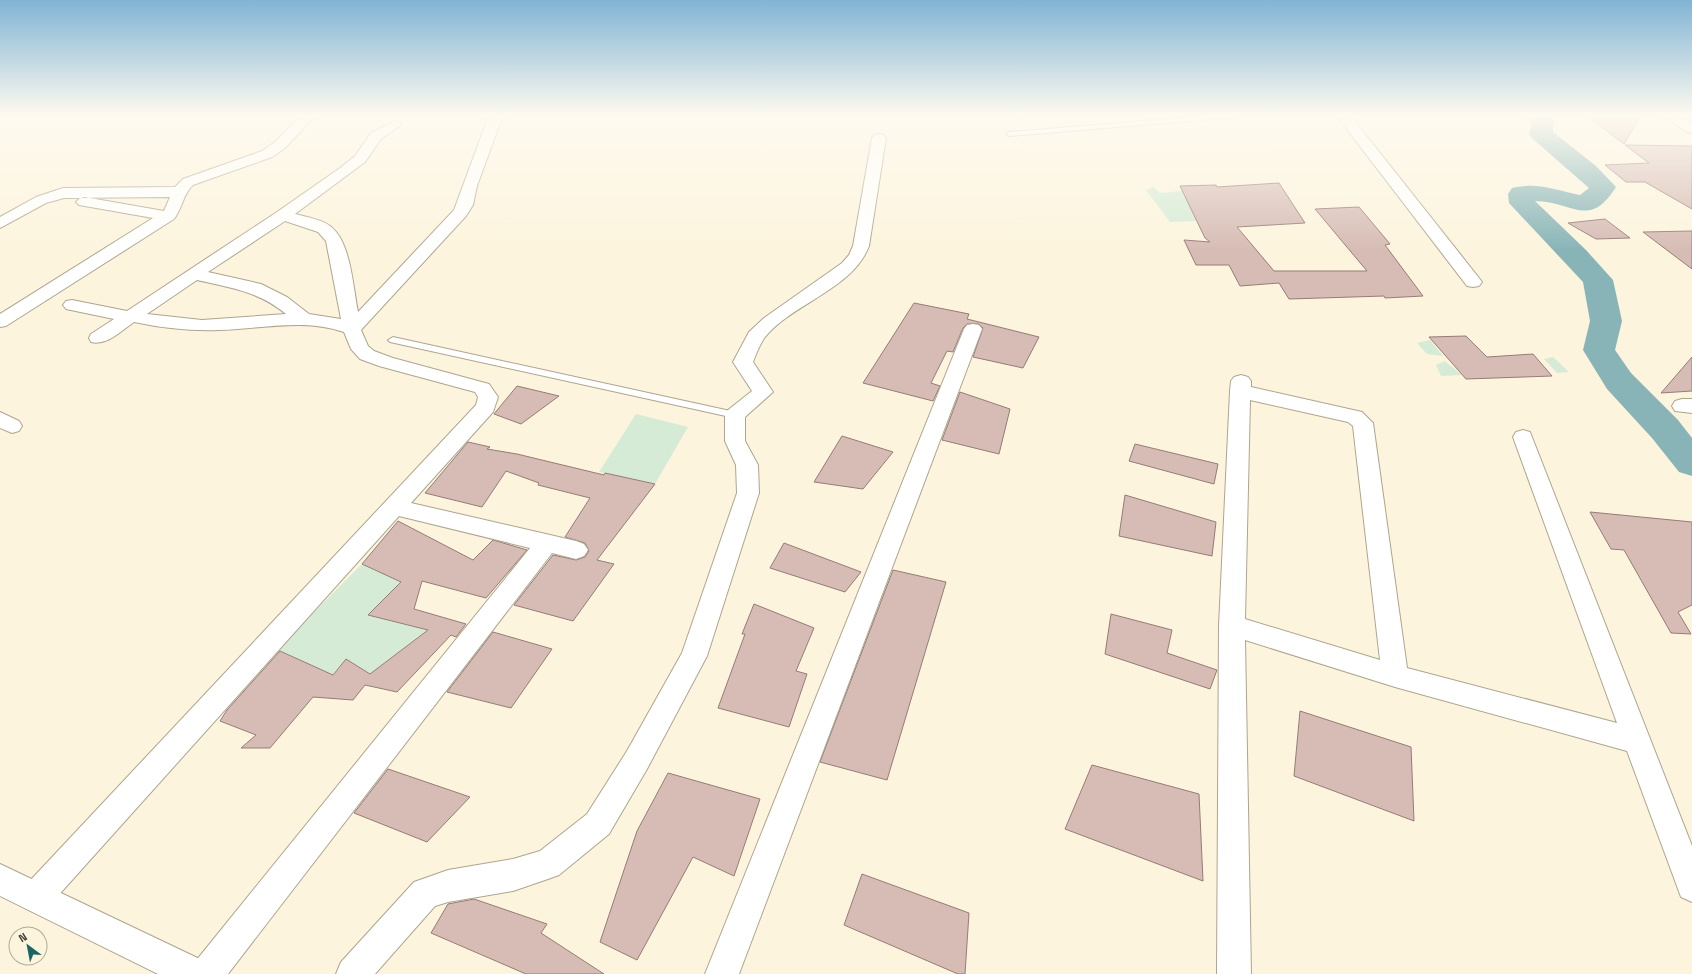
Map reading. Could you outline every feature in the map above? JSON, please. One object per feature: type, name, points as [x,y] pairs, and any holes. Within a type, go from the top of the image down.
[{"type":"street","points":[[0,322],[168,216],[176,205],[181,187],[196,178],[248,160]]},
{"type":"street","points":[[98,338],[283,215],[354,165],[357,160]]},
{"type":"street","points":[[352,330],[460,213],[465,205],[469,186],[479,160]]},
{"type":"street","points":[[353,974],[425,893],[448,886],[513,875],[548,864],[598,824],[637,760],[659,717],[694,656],[748,493],[748,465],[735,440],[735,415],[763,392],[743,362],[756,336],[770,322],[848,267],[860,251],[875,160]]},
{"type":"street","points":[[1378,160],[1473,282]]},
{"type":"street","points":[[0,223],[32,205],[52,196],[76,192],[179,192]]},
{"type":"street","points":[[52,196],[168,216]]},
{"type":"street","points":[[36,897],[486,407],[488,397],[482,388],[367,355],[360,349],[352,330],[338,252],[334,240],[318,227],[283,215]]},
{"type":"street","points":[[194,274],[255,288],[281,302],[303,318]]},
{"type":"street","points":[[72,305],[130,317],[202,325],[234,324],[303,318],[323,319],[339,323],[352,330]]},
{"type":"street","points":[[722,974],[973,329]]},
{"type":"street","points":[[1234,974],[1232,626],[1240,386],[1355,417],[1363,423],[1395,676]]},
{"type":"street","points":[[1523,437],[1692,886]]},
{"type":"street","points":[[395,506],[576,550]]},
{"type":"street","points":[[207,974],[547,543]]},
{"type":"street","points":[[1232,626],[1395,676],[1637,741]]},
{"type":"street","points":[[0,880],[194,974]]},
{"type":"lane","points":[[393,340],[735,415]]},
{"type":"green space","points":[[1153,187],[1160,193],[1182,191],[1187,201],[1219,200],[1198,221],[1170,222],[1146,190]]},
{"type":"green space","points":[[1430,340],[1443,356],[1427,354],[1417,343]]},
{"type":"green space","points":[[1553,357],[1569,372],[1557,373],[1544,359]]},
{"type":"green space","points":[[1445,361],[1462,375],[1441,376],[1436,365]]},
{"type":"green space","points":[[636,414],[688,427],[655,484],[599,472]]},
{"type":"green space","points":[[362,564],[401,582],[368,615],[427,630],[370,674],[346,659],[332,675],[277,649]]},
{"type":"building","points":[[1646,160],[1692,160],[1692,209],[1645,182],[1626,182],[1605,165],[1649,163]]},
{"type":"building","points":[[1279,183],[1305,223],[1237,227],[1274,271],[1367,271],[1315,209],[1359,207],[1390,244],[1385,245],[1423,296],[1289,299],[1279,283],[1240,286],[1229,265],[1196,265],[1184,240],[1210,242],[1205,238],[1180,186],[1216,185],[1217,187]]},
{"type":"building","points":[[1605,219],[1630,238],[1596,239],[1568,223]]},
{"type":"building","points":[[1692,231],[1692,269],[1643,232]]},
{"type":"building","points":[[914,303],[969,314],[967,319],[1039,337],[1023,368],[973,357],[983,328],[979,324],[967,324],[963,328],[953,352],[947,351],[931,383],[940,386],[933,401],[863,383]]},
{"type":"building","points":[[1466,336],[1487,357],[1533,354],[1552,376],[1466,379],[1429,337]]},
{"type":"building","points":[[1692,357],[1692,391],[1661,393]]},
{"type":"building","points":[[517,386],[559,396],[521,424],[494,414]]},
{"type":"building","points":[[960,392],[1010,409],[999,454],[942,440]]},
{"type":"building","points":[[842,436],[893,452],[863,489],[814,482]]},
{"type":"building","points":[[468,442],[490,447],[487,449],[517,454],[604,475],[605,473],[655,484],[597,560],[614,564],[573,621],[514,605],[553,555],[576,560],[585,557],[589,551],[585,543],[565,537],[590,498],[538,485],[539,483],[506,471],[482,507],[425,493]]},
{"type":"building","points":[[1135,444],[1218,464],[1214,484],[1129,461]]},
{"type":"building","points":[[1125,495],[1216,522],[1212,556],[1119,536]]},
{"type":"building","points":[[1590,512],[1692,522],[1692,605],[1678,612],[1691,634],[1671,633],[1624,550],[1611,549]]},
{"type":"building","points":[[398,521],[473,560],[493,540],[527,550],[486,598],[422,581],[414,609],[466,624],[456,637],[451,635],[397,692],[365,685],[353,700],[313,697],[270,748],[241,748],[256,735],[220,721],[227,710],[280,651],[333,675],[346,659],[370,674],[428,630],[368,615],[401,582],[362,564]]},
{"type":"building","points":[[784,543],[861,572],[845,592],[770,568]]},
{"type":"building","points":[[893,570],[946,582],[887,780],[820,762]]},
{"type":"building","points":[[754,604],[814,628],[796,671],[807,674],[789,727],[718,708],[745,634],[742,634]]},
{"type":"building","points":[[1111,614],[1172,630],[1167,653],[1217,670],[1210,689],[1105,654]]},
{"type":"building","points":[[493,632],[552,649],[511,708],[447,692]]},
{"type":"building","points":[[1300,711],[1411,747],[1414,821],[1294,776]]},
{"type":"building","points":[[1092,765],[1199,794],[1203,881],[1065,829]]},
{"type":"building","points":[[388,769],[470,797],[427,842],[354,813]]},
{"type":"building","points":[[668,773],[760,799],[734,876],[693,857],[637,960],[600,942],[637,831]]},
{"type":"building","points":[[862,874],[969,913],[965,974],[958,974],[844,925]]},
{"type":"building","points":[[474,899],[547,924],[541,933],[604,974],[526,974],[431,933],[448,904]]},
{"type":"waterway","points":[[1574,160],[1603,187],[1598,195],[1592,200],[1580,203],[1548,194],[1537,193],[1521,194],[1522,203],[1576,256],[1598,280],[1606,321],[1599,350],[1619,381],[1665,429],[1692,463]]}]
